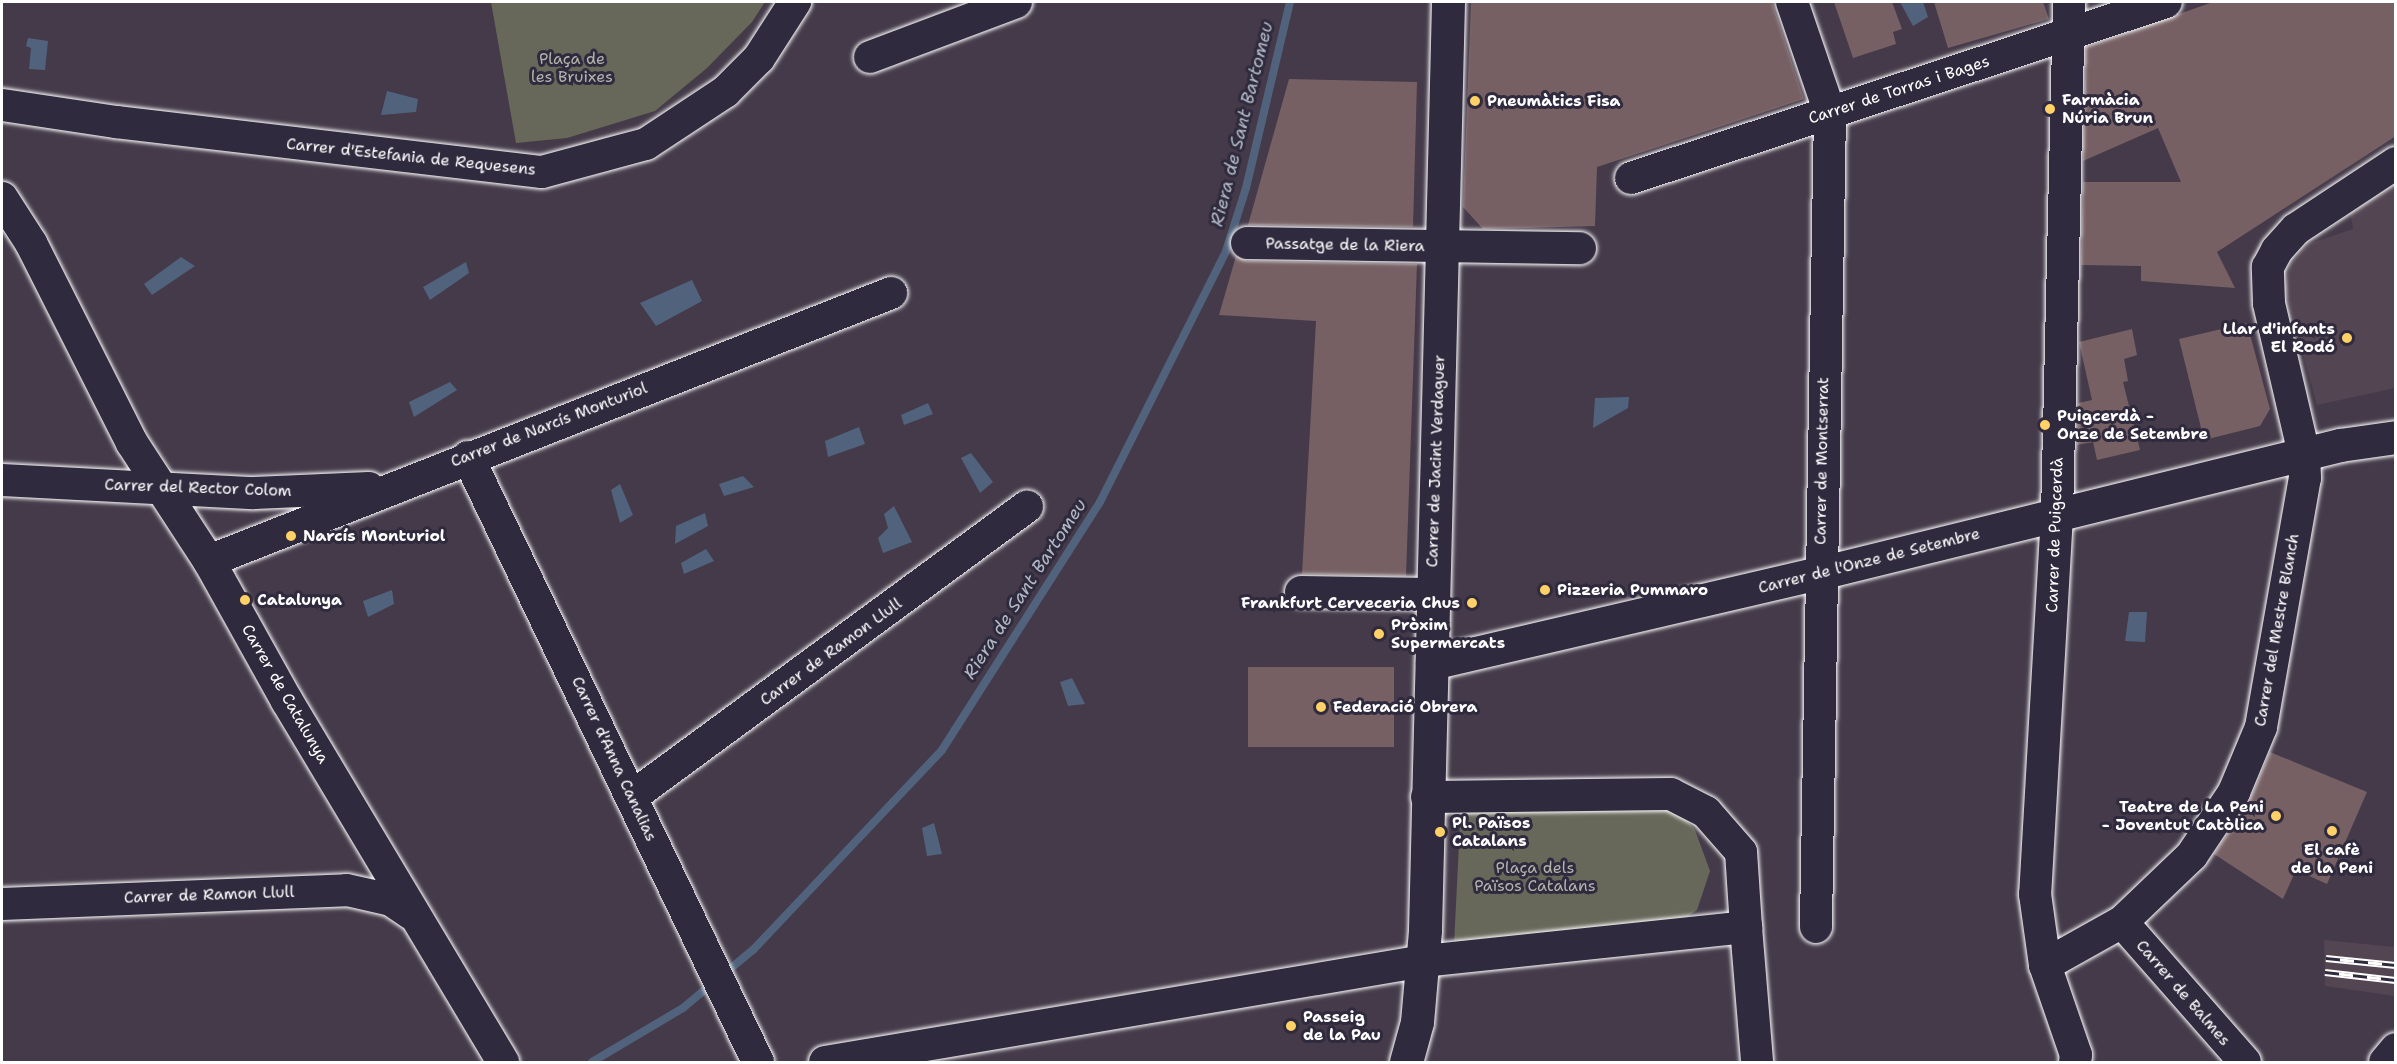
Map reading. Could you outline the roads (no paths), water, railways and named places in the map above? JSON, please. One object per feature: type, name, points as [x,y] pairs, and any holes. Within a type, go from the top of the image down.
[{"type":"main road","name":"Carrer de Jacint Verdaguer","points":[[1406,1062],[1417,1022],[1424,961],[1448,2]]},
{"type":"main road","name":"Carrer de l'Onze de Setembre","points":[[1432,663],[1820,573],[2304,454],[2396,437]]},
{"type":"street","name":"Carrer d'Estefania de Requesens","points":[[2,105],[116,122],[542,172],[646,144],[725,92],[759,58],[795,2]]},
{"type":"street","points":[[870,57],[1016,2]]},
{"type":"street","name":"Carrer de Montserrat","points":[[1792,2],[1830,113],[1820,573],[1816,927]]},
{"type":"street","name":"Carrer de Torras i Bages","points":[[1631,178],[1830,113],[2068,12],[2166,2]]},
{"type":"street","name":"Carrer de Puigcerdà","points":[[2068,12],[2057,515],[2035,894],[2045,965],[2076,1055],[2075,1062]]},
{"type":"street","name":"Carrer del Mestre Blanch","points":[[2045,965],[2122,922],[2192,855],[2234,792],[2261,727],[2305,478],[2304,454],[2269,303],[2268,267],[2277,250],[2296,229],[2396,163]]},
{"type":"street","name":"Carrer de Catalunya","points":[[2,198],[31,243],[132,443],[209,561],[412,914],[445,961],[502,1062]]},
{"type":"street","name":"Passatge de la Riera","points":[[1247,243],[1442,246]]},
{"type":"street","points":[[1442,246],[1580,248]]},
{"type":"street","name":"Carrer de Narcís Monturiol","points":[[209,561],[468,457],[891,293]]},
{"type":"street","name":"Carrer d'Anna Canalias","points":[[468,457],[633,796],[707,961],[758,1062]]},
{"type":"street","name":"Carrer del Rector Colom","points":[[2,480],[254,493],[394,487]]},
{"type":"street","name":"Carrer de Ramon Llull","points":[[633,796],[1027,507]]},
{"type":"street","points":[[1301,592],[1432,594]]},
{"type":"street","points":[[1427,797],[1671,794],[1706,812],[1741,852],[1757,1062]]},
{"type":"street","name":"Carrer de Ramon Llull","points":[[2,904],[347,890],[391,900],[412,914]]},
{"type":"street","name":"Carrer de Balmes","points":[[2122,922],[2245,1062]]},
{"type":"street","points":[[825,1062],[1424,961],[1746,927]]},
{"type":"street","points":[[2385,1062],[2396,1049]]},
{"type":"water","points":[[1900,2],[1923,2],[1928,17],[1913,26]]},
{"type":"water","points":[[28,38],[48,41],[45,70],[29,69],[31,48],[26,46]]},
{"type":"water","points":[[387,91],[418,99],[416,112],[381,115]]},
{"type":"water","points":[[181,257],[195,266],[152,295],[144,284]]},
{"type":"water","points":[[466,262],[469,273],[430,300],[423,287]]},
{"type":"water","points":[[692,280],[702,301],[656,326],[640,303]]},
{"type":"water","points":[[450,382],[457,390],[414,417],[409,402]]},
{"type":"water","points":[[1629,397],[1628,408],[1593,428],[1595,398]]},
{"type":"water","points":[[928,403],[933,414],[904,425],[901,415]]},
{"type":"water","points":[[859,427],[865,444],[828,457],[825,441]]},
{"type":"water","points":[[971,453],[993,482],[980,493],[961,458]]},
{"type":"water","points":[[743,476],[754,487],[724,496],[719,484]]},
{"type":"water","points":[[620,484],[633,515],[620,523],[611,490]]},
{"type":"water","points":[[894,506],[912,542],[883,553],[878,538],[888,528],[884,514]]},
{"type":"water","points":[[705,513],[708,526],[675,544],[676,526]]},
{"type":"water","points":[[706,549],[714,561],[684,574],[681,563]]},
{"type":"water","points":[[392,590],[394,604],[368,617],[363,601]]},
{"type":"water","points":[[2129,612],[2147,612],[2145,642],[2125,641]]},
{"type":"water","points":[[1072,678],[1085,704],[1068,706],[1060,682]]},
{"type":"water","points":[[934,823],[942,854],[927,856],[922,828]]},
{"type":"waterway","name":"Riera de Sant Bartomeu","points":[[724,974],[753,950],[942,750],[1100,502],[1226,251],[1246,188],[1290,2]]},
{"type":"waterway","name":"Riera de Sant Bartomeu","points":[[592,1062],[683,1008],[714,982]]},
{"type":"railway","points":[[2326,958],[2396,965]]},
{"type":"railway","points":[[2325,972],[2396,980]]},
{"type":"place","name":"Pneumàtics Fisa","points":[[1475,101]]},
{"type":"place","name":"Farmàcia Núria Brun","points":[[2050,109]]},
{"type":"place","name":"Llar d'infants El Rodó","points":[[2347,338]]},
{"type":"place","name":"Puigcerdà - Onze de Setembre","points":[[2045,425]]},
{"type":"place","name":"Narcís Monturiol","points":[[291,536]]},
{"type":"place","name":"Pizzeria Pummaro","points":[[1545,590]]},
{"type":"place","name":"Catalunya","points":[[245,600]]},
{"type":"place","name":"Frankfurt Cerveceria Chus","points":[[1472,603]]},
{"type":"place","name":"Pròxim Supermercats","points":[[1379,634]]},
{"type":"place","name":"Federació Obrera","points":[[1321,707]]},
{"type":"place","name":"Teatre de La Peni - Joventut Catòlica","points":[[2276,816]]},
{"type":"place","name":"El cafè de la Peni","points":[[2332,831]]},
{"type":"place","name":"Pl. Països Catalans","points":[[1440,832]]},
{"type":"place","name":"Passeig de la Pau","points":[[1291,1026]]},
{"type":"park label","name":"Plaça de les Bruixes","points":[[572,68]]},
{"type":"park label","name":"Plaça dels Països Catalans","points":[[1535,877]]}]
